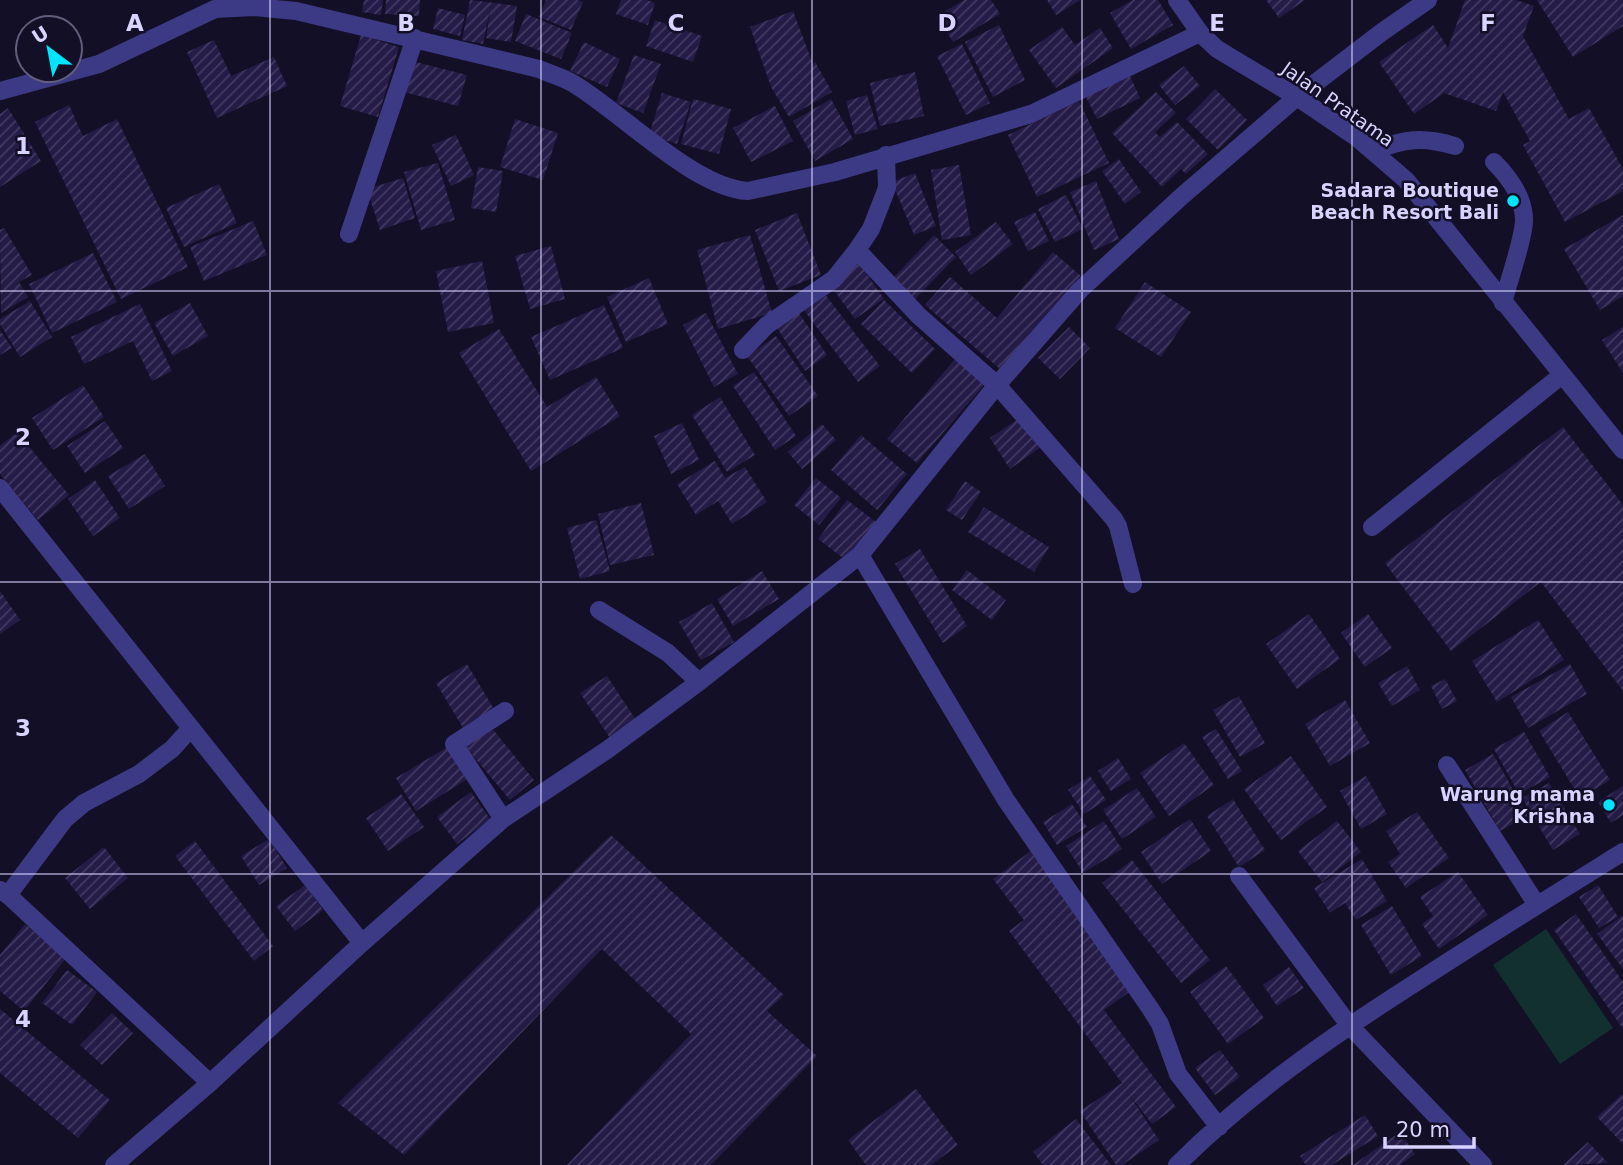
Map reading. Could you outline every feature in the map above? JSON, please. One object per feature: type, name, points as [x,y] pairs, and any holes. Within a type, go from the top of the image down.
[{"type":"street","name":"Jalan Pratama","points":[[1177,0],[1200,33],[1237,62],[1297,97],[1356,137],[1406,180],[1623,450]]},
{"type":"street","points":[[114,1165],[210,1083],[362,943],[503,819],[607,750],[699,682],[860,555],[998,385],[1080,290],[1182,196],[1297,97],[1428,0]]},
{"type":"street","points":[[0,91],[99,64],[214,5],[273,4],[539,69],[573,83],[672,156],[713,180],[734,190],[748,191],[835,172],[1031,114],[1200,33]]},
{"type":"street","points":[[349,234],[415,38]]},
{"type":"street","points":[[1373,151],[1413,139],[1434,140],[1455,146]]},
{"type":"street","points":[[743,350],[767,325],[834,279],[857,250],[871,229],[887,188],[886,155]]},
{"type":"street","points":[[1494,162],[1515,188],[1522,202],[1525,220],[1503,303]]},
{"type":"street","points":[[857,250],[919,316],[998,385],[1116,522],[1133,584]]},
{"type":"street","points":[[1372,527],[1562,375]]},
{"type":"street","points":[[0,488],[362,943]]},
{"type":"street","points":[[860,555],[1006,800],[1150,1008],[1160,1024],[1178,1074],[1219,1127]]},
{"type":"street","points":[[599,610],[668,653],[699,682]]},
{"type":"street","points":[[503,819],[454,744],[505,711]]},
{"type":"street","points":[[191,729],[172,749],[139,774],[84,803],[65,819],[4,892],[210,1083]]},
{"type":"street","points":[[1447,765],[1537,905]]},
{"type":"street","points":[[1177,1165],[1301,1059],[1349,1025],[1623,852]]},
{"type":"street","points":[[1239,876],[1349,1025],[1483,1165]]},
{"type":"green space","points":[[1546,929],[1613,1028],[1560,1064],[1493,965]]},
{"type":"building","points":[[364,0],[383,0],[381,15],[362,12]]},
{"type":"building","points":[[386,0],[420,0],[419,16],[385,14]]},
{"type":"building","points":[[470,0],[517,6],[511,42],[486,38],[491,5],[483,44],[462,40]]},
{"type":"building","points":[[546,0],[583,2],[571,30],[539,17]]},
{"type":"building","points":[[621,0],[647,0],[655,3],[648,25],[616,14]]},
{"type":"building","points":[[964,0],[991,0],[1000,14],[953,42],[937,16]]},
{"type":"building","points":[[1047,0],[1080,0],[1056,15]]},
{"type":"building","points":[[1133,0],[1158,0],[1173,25],[1131,49],[1110,13]]},
{"type":"building","points":[[1266,0],[1305,0],[1279,18]]},
{"type":"building","points":[[1465,0],[1516,0],[1534,6],[1523,36],[1569,119],[1589,108],[1623,169],[1623,191],[1565,222],[1523,145],[1530,141],[1503,92],[1496,111],[1444,93],[1414,114],[1379,62],[1433,25],[1448,48]]},
{"type":"building","points":[[1537,0],[1623,0],[1623,26],[1573,57]]},
{"type":"building","points":[[438,8],[465,15],[460,36],[433,29]]},
{"type":"building","points":[[793,11],[813,64],[815,62],[832,92],[789,117],[771,87],[750,27]]},
{"type":"building","points":[[526,14],[572,33],[561,59],[515,41]]},
{"type":"building","points":[[655,20],[702,36],[693,62],[646,46]]},
{"type":"building","points":[[999,25],[1025,80],[993,97],[965,42]]},
{"type":"building","points":[[1062,27],[1075,45],[1100,28],[1113,48],[1056,88],[1029,50]]},
{"type":"building","points":[[361,35],[399,47],[378,117],[340,106]]},
{"type":"building","points":[[214,40],[231,76],[274,57],[287,86],[217,118],[187,52]]},
{"type":"building","points":[[584,42],[620,59],[607,87],[570,71]]},
{"type":"building","points":[[962,44],[990,103],[966,115],[937,56]]},
{"type":"building","points":[[634,55],[661,64],[643,113],[616,103]]},
{"type":"building","points":[[412,61],[467,75],[458,106],[404,92]]},
{"type":"building","points":[[1184,66],[1200,86],[1175,105],[1159,85]]},
{"type":"building","points":[[915,72],[924,116],[880,126],[870,83]]},
{"type":"building","points":[[1129,74],[1140,98],[1097,119],[1085,95]]},
{"type":"building","points":[[1215,89],[1247,120],[1218,150],[1186,119]]},
{"type":"building","points":[[1156,92],[1176,113],[1155,132],[1160,137],[1177,122],[1208,154],[1186,174],[1181,169],[1162,187],[1112,133]]},
{"type":"building","points":[[662,93],[691,102],[677,144],[649,135]]},
{"type":"building","points":[[867,95],[878,129],[855,135],[846,101]]},
{"type":"building","points":[[693,99],[731,109],[719,154],[681,144]]},
{"type":"building","points":[[831,99],[853,139],[815,161],[793,121]]},
{"type":"building","points":[[1079,101],[1109,163],[1037,197],[1008,135]]},
{"type":"building","points":[[69,105],[83,136],[117,119],[188,267],[121,299],[35,122]]},
{"type":"building","points":[[775,106],[793,141],[751,162],[733,128]]},
{"type":"building","points":[[8,108],[41,161],[0,187],[0,114]]},
{"type":"building","points":[[515,119],[558,133],[543,180],[500,167]]},
{"type":"building","points":[[456,135],[474,175],[451,186],[432,145]]},
{"type":"building","points":[[1119,159],[1141,192],[1125,204],[1102,171]]},
{"type":"building","points":[[438,163],[455,220],[421,230],[404,172]]},
{"type":"building","points":[[959,165],[971,235],[942,240],[931,170]]},
{"type":"building","points":[[478,167],[503,171],[496,212],[471,208]]},
{"type":"building","points":[[915,173],[936,226],[914,235],[892,182]]},
{"type":"building","points":[[403,178],[415,218],[380,230],[367,189]]},
{"type":"building","points":[[1096,181],[1119,239],[1094,250],[1070,192]]},
{"type":"building","points":[[219,184],[237,223],[184,247],[166,208]]},
{"type":"building","points":[[1066,195],[1083,229],[1055,242],[1038,209]]},
{"type":"building","points":[[1035,212],[1049,241],[1028,251],[1014,222]]},
{"type":"building","points":[[797,213],[821,275],[779,291],[755,230]]},
{"type":"building","points":[[1623,215],[1623,296],[1600,310],[1564,249]]},
{"type":"building","points":[[253,221],[267,255],[204,281],[190,247]]},
{"type":"building","points":[[996,222],[1013,244],[971,275],[955,252]]},
{"type":"building","points":[[4,228],[32,275],[19,282],[28,297],[1,313],[0,230]]},
{"type":"building","points":[[750,235],[772,313],[718,329],[697,250]]},
{"type":"building","points":[[934,235],[956,257],[913,301],[891,280]]},
{"type":"building","points":[[551,246],[565,299],[530,309],[515,256]]},
{"type":"building","points":[[1053,252],[1081,276],[1000,369],[925,305],[950,277],[997,318]]},
{"type":"building","points":[[93,253],[117,302],[52,333],[29,284]]},
{"type":"building","points":[[482,261],[494,323],[448,332],[436,271]]},
{"type":"building","points":[[859,263],[884,299],[855,319],[830,285]]},
{"type":"building","points":[[649,278],[668,324],[626,342],[607,297]]},
{"type":"building","points":[[1145,282],[1191,312],[1161,357],[1115,328]]},
{"type":"building","points":[[824,293],[880,366],[858,382],[803,309]]},
{"type":"building","points":[[884,300],[935,349],[912,373],[861,324]]},
{"type":"building","points":[[30,301],[52,337],[20,357],[0,324],[0,319]]},
{"type":"building","points":[[190,303],[208,336],[173,356],[154,323]]},
{"type":"building","points":[[140,304],[172,371],[152,381],[133,341],[84,364],[71,337]]},
{"type":"building","points":[[604,305],[623,348],[550,380],[531,337]]},
{"type":"building","points":[[706,313],[738,374],[714,387],[683,325]]},
{"type":"building","points":[[799,313],[827,355],[805,371],[777,328]]},
{"type":"building","points":[[1069,327],[1090,348],[1060,379],[1038,358]]},
{"type":"building","points":[[1623,327],[1623,373],[1602,340]]},
{"type":"building","points":[[499,329],[547,407],[596,377],[620,416],[531,471],[459,353]]},
{"type":"building","points":[[0,330],[12,348],[0,355]]},
{"type":"building","points":[[776,336],[818,396],[789,416],[747,356]]},
{"type":"building","points":[[955,359],[985,384],[917,463],[887,439]]},
{"type":"building","points":[[754,372],[796,436],[775,450],[733,386]]},
{"type":"building","points":[[83,385],[104,417],[53,450],[32,418]]},
{"type":"building","points":[[720,397],[755,455],[727,472],[692,415]]},
{"type":"building","points":[[1021,417],[1041,447],[1010,469],[990,438]]},
{"type":"building","points":[[105,421],[123,448],[85,473],[67,446]]},
{"type":"building","points":[[682,423],[699,460],[671,474],[654,436]]},
{"type":"building","points":[[822,424],[836,440],[802,469],[788,452]]},
{"type":"building","points":[[1563,427],[1623,505],[1623,691],[1541,582],[1451,651],[1385,563]]},
{"type":"building","points":[[17,432],[69,495],[38,520],[0,474],[0,446]]},
{"type":"building","points":[[861,435],[907,474],[877,510],[831,470]]},
{"type":"building","points":[[145,454],[165,486],[129,509],[108,476]]},
{"type":"building","points":[[715,461],[725,478],[745,467],[767,502],[732,524],[718,501],[696,515],[677,484]]},
{"type":"building","points":[[816,478],[841,498],[819,525],[794,505]]},
{"type":"building","points":[[95,480],[120,518],[93,536],[68,499]]},
{"type":"building","points":[[965,481],[981,492],[962,520],[946,510]]},
{"type":"building","points":[[847,500],[876,522],[847,561],[818,539]]},
{"type":"building","points":[[641,503],[654,555],[610,565],[598,514]]},
{"type":"building","points":[[984,507],[1049,547],[1034,572],[968,532]]},
{"type":"building","points":[[596,520],[610,571],[580,579],[567,528]]},
{"type":"building","points":[[920,549],[967,626],[943,643],[895,564]]},
{"type":"building","points":[[967,570],[1006,600],[992,620],[952,590]]},
{"type":"building","points":[[762,571],[779,599],[733,626],[717,599]]},
{"type":"building","points":[[0,591],[20,620],[0,634]]},
{"type":"building","points":[[712,603],[734,642],[701,660],[679,622]]},
{"type":"building","points":[[1309,614],[1340,659],[1297,689],[1266,644]]},
{"type":"building","points":[[1368,614],[1392,648],[1365,667],[1341,633]]},
{"type":"building","points":[[1538,620],[1564,660],[1497,702],[1472,661]]},
{"type":"building","points":[[467,664],[494,709],[463,728],[436,683]]},
{"type":"building","points":[[1570,664],[1587,694],[1528,728],[1511,697]]},
{"type":"building","points":[[1407,666],[1420,690],[1392,706],[1378,683]]},
{"type":"building","points":[[607,676],[636,720],[610,738],[580,693]]},
{"type":"building","points":[[1445,679],[1457,701],[1442,709],[1431,686]]},
{"type":"building","points":[[1239,696],[1265,743],[1240,757],[1213,710]]},
{"type":"building","points":[[1345,700],[1370,743],[1330,766],[1305,724]]},
{"type":"building","points":[[1568,712],[1610,780],[1580,798],[1539,731]]},
{"type":"building","points":[[490,726],[534,780],[510,800],[465,746]]},
{"type":"building","points":[[1216,729],[1242,771],[1228,779],[1202,737]]},
{"type":"building","points":[[1524,732],[1550,777],[1519,794],[1494,749]]},
{"type":"building","points":[[1184,743],[1214,785],[1169,816],[1140,773]]},
{"type":"building","points":[[449,746],[469,778],[416,811],[396,778]]},
{"type":"building","points":[[1493,754],[1528,816],[1500,831],[1465,770]]},
{"type":"building","points":[[1291,756],[1327,807],[1281,840],[1244,789]]},
{"type":"building","points":[[1118,758],[1131,779],[1111,791],[1098,771]]},
{"type":"building","points":[[1090,776],[1106,800],[1084,814],[1068,790]]},
{"type":"building","points":[[1366,776],[1387,814],[1361,829],[1340,791]]},
{"type":"building","points":[[1549,783],[1580,834],[1553,850],[1522,798]]},
{"type":"building","points":[[1623,786],[1623,815],[1611,823],[1598,802]]},
{"type":"building","points":[[1137,788],[1156,817],[1122,839],[1103,810]]},
{"type":"building","points":[[471,792],[490,819],[457,844],[437,817]]},
{"type":"building","points":[[401,794],[424,827],[388,851],[366,818]]},
{"type":"building","points":[[1233,799],[1265,850],[1239,867],[1207,816]]},
{"type":"building","points":[[1072,804],[1087,827],[1057,845],[1043,822]]},
{"type":"building","points":[[1417,812],[1449,858],[1406,888],[1388,862],[1400,854],[1386,831]]},
{"type":"building","points":[[1190,819],[1211,851],[1162,884],[1141,852]]},
{"type":"building","points":[[1104,821],[1122,849],[1083,873],[1066,846]]},
{"type":"building","points":[[1337,821],[1361,852],[1322,882],[1298,851]]},
{"type":"building","points":[[611,835],[784,995],[767,1011],[817,1056],[711,1165],[567,1165],[691,1034],[602,949],[404,1155],[338,1103]]},
{"type":"building","points":[[269,839],[287,868],[259,885],[241,856]]},
{"type":"building","points":[[195,841],[273,946],[254,961],[175,856]]},
{"type":"building","points":[[104,847],[128,878],[90,909],[65,878]]},
{"type":"building","points":[[1032,850],[1135,988],[1104,1010],[1176,1107],[1152,1124],[1128,1093],[1159,1140],[1122,1165],[1116,1165],[1080,1111],[1122,1083],[1009,931],[1024,920],[993,879]]},
{"type":"building","points":[[1362,859],[1387,901],[1356,920],[1345,903],[1330,913],[1314,888]]},
{"type":"building","points":[[1132,860],[1210,960],[1181,983],[1102,883]]},
{"type":"building","points":[[1458,872],[1488,915],[1439,949],[1422,924],[1433,916],[1420,897]]},
{"type":"building","points":[[305,885],[323,910],[295,931],[276,906]]},
{"type":"building","points":[[1598,885],[1618,917],[1599,928],[1579,897]]},
{"type":"building","points":[[1392,906],[1422,956],[1391,975],[1361,925]]},
{"type":"building","points":[[1576,914],[1623,982],[1623,1029],[1554,930]]},
{"type":"building","points":[[1623,915],[1623,969],[1597,934]]},
{"type":"building","points":[[25,924],[67,957],[24,1011],[0,991],[0,955]]},
{"type":"building","points":[[1226,966],[1264,1018],[1228,1044],[1190,992]]},
{"type":"building","points":[[1289,967],[1304,988],[1277,1006],[1263,985]]},
{"type":"building","points":[[67,970],[97,992],[72,1025],[42,1003]]},
{"type":"building","points":[[0,1009],[110,1100],[78,1138],[0,1073]]},
{"type":"building","points":[[112,1013],[133,1033],[102,1065],[80,1045]]},
{"type":"building","points":[[1220,1050],[1240,1077],[1215,1095],[1195,1068]]},
{"type":"building","points":[[916,1089],[958,1145],[931,1165],[866,1165],[848,1140]]},
{"type":"building","points":[[1622,1094],[1623,1096],[1623,1144],[1597,1117]]},
{"type":"building","points":[[1365,1115],[1378,1136],[1332,1165],[1306,1165],[1300,1156]]},
{"type":"building","points":[[1076,1119],[1111,1165],[1043,1165],[1033,1152]]},
{"type":"building","points":[[1400,1132],[1415,1154],[1400,1165],[1353,1165]]},
{"type":"building","points":[[1588,1142],[1608,1163],[1563,1165]]},
{"type":"place","name":"Sadara Boutique Beach Resort Bali","points":[[1513,201]]},
{"type":"place","name":"Warung mama Krishna","points":[[1609,805]]}]
